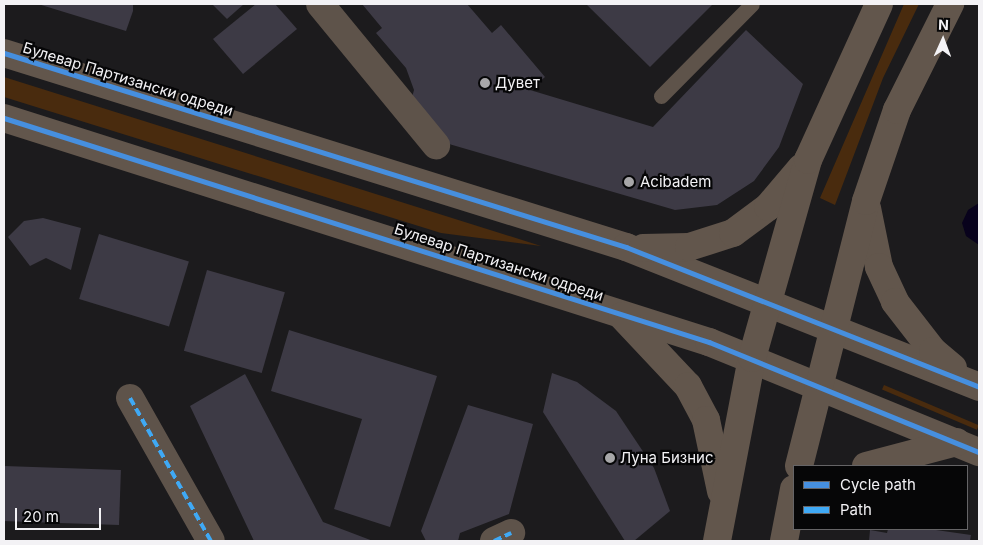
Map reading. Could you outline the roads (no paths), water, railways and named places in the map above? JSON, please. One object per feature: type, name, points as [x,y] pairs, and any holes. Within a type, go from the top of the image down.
[{"type":"street","points":[[320,4],[436,145]]},
{"type":"street","points":[[717,541],[752,358],[808,160],[878,4]]},
{"type":"street","points":[[799,465],[818,384],[866,201],[897,110],[950,4]]},
{"type":"street","name":"Булевар Партизански одреди","points":[[7,50],[626,247],[833,326],[977,385]]},
{"type":"street","name":"Булевар Партизански одреди","points":[[4,118],[620,314],[752,358],[968,447]]},
{"type":"street","points":[[626,247],[689,246],[727,236],[768,207],[808,160]]},
{"type":"street","points":[[866,201],[879,267],[895,302],[933,352],[977,385]]},
{"type":"street","points":[[620,314],[688,386],[706,420],[724,506]]},
{"type":"street","points":[[130,398],[211,541]]},
{"type":"street","points":[[871,465],[968,447]]},
{"type":"street","points":[[788,527],[793,495]]},
{"type":"lane","points":[[661,96],[752,4]]},
{"type":"place","name":"Дувет","points":[[485,83]]},
{"type":"place","name":"Acibadem","points":[[629,182]]},
{"type":"place","name":"Луна Бизнис","points":[[610,458]]}]
